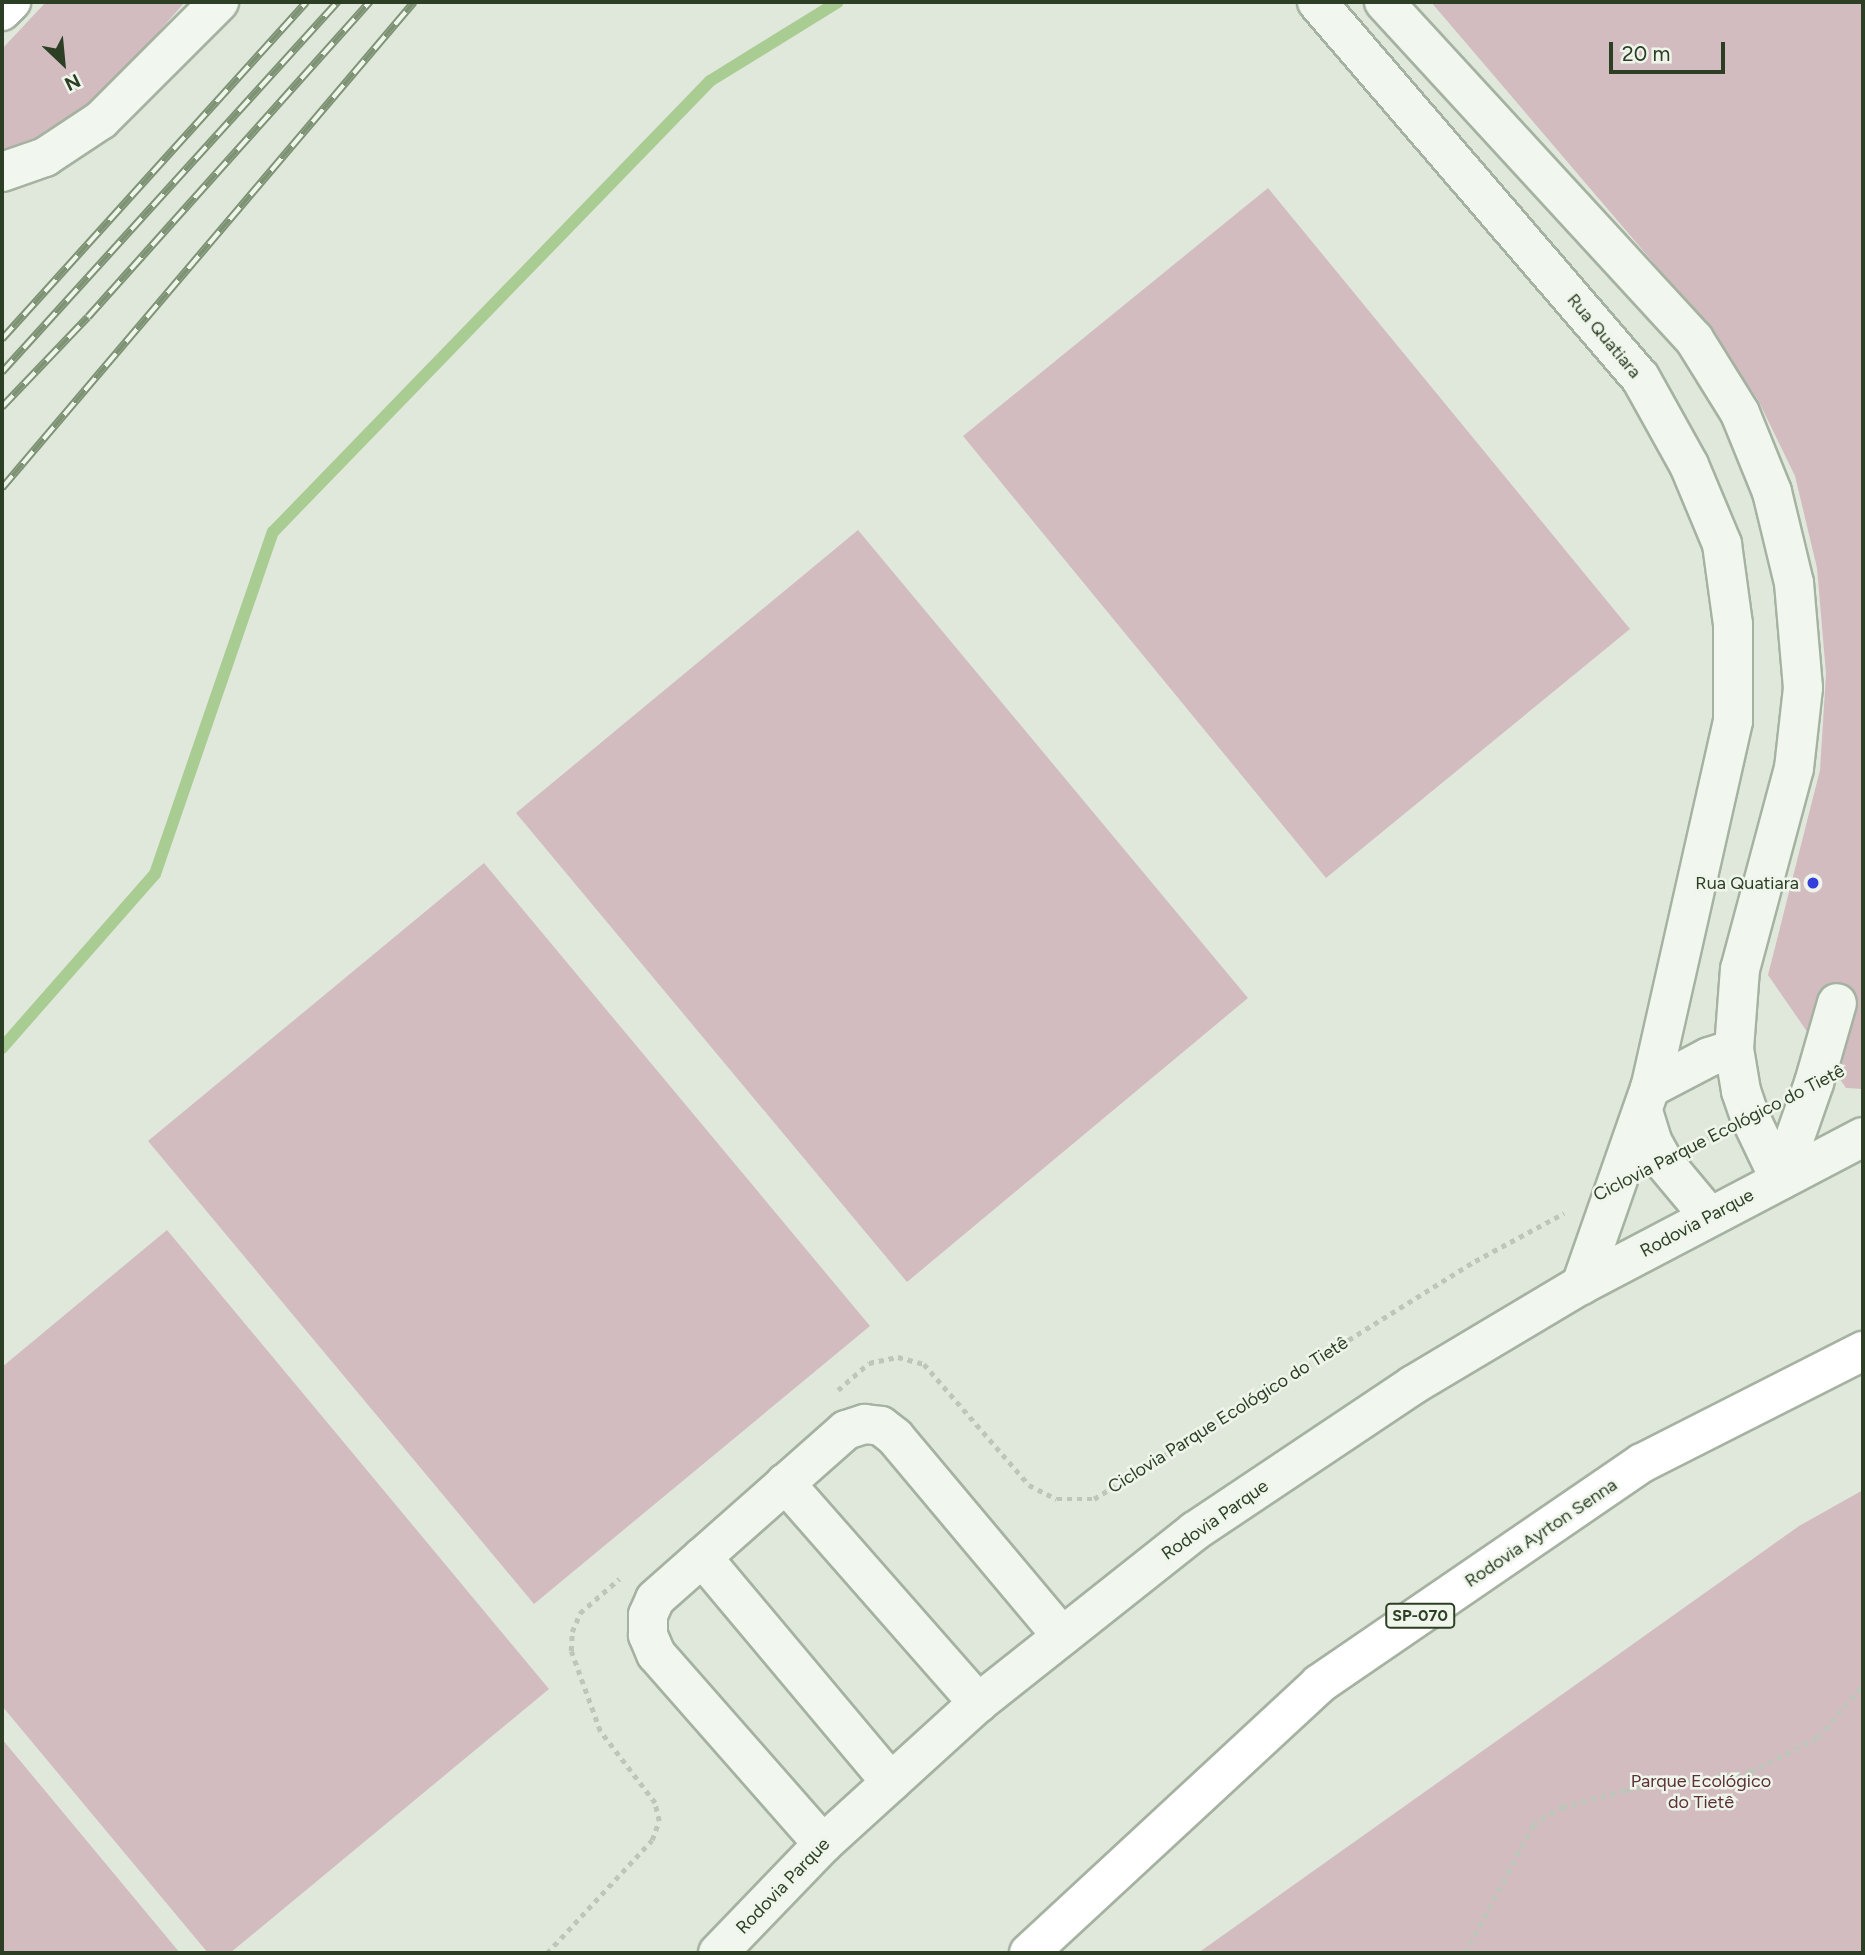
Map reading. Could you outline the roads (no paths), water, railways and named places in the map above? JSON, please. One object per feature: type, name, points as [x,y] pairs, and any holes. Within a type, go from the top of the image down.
[{"type":"main road","points":[[2,11],[10,2]]},
{"type":"main road","name":"Rodovia Ayrton Senna","points":[[1029,1953],[1320,1685],[1643,1464],[1863,1352]]},
{"type":"street","points":[[2,172],[45,157],[101,120],[219,2]]},
{"type":"street","name":"Rua Quatiara","points":[[1317,2],[1640,377],[1689,465],[1722,544],[1734,624],[1733,721],[1646,1100],[1581,1285]]},
{"type":"street","points":[[1348,39],[1388,3],[1694,339],[1740,413],[1772,492],[1794,583],[1803,688],[1794,768],[1740,969],[1734,1049],[1741,1091],[1750,1117],[1780,1180]]},
{"type":"street","points":[[1678,964],[1740,969]]},
{"type":"street","points":[[1780,1180],[1814,1083],[1837,1003]]},
{"type":"street","points":[[1709,1216],[1663,1161],[1652,1141],[1646,1100],[1709,1057],[1734,1049]]},
{"type":"street","name":"Rodovia Parque","points":[[718,1953],[823,1844],[978,1703],[1206,1523],[1413,1385],[1581,1285],[1863,1137]]},
{"type":"street","points":[[823,1844],[656,1654],[648,1635],[648,1615],[655,1599],[845,1430],[865,1424],[881,1426],[895,1437],[1062,1636]]},
{"type":"street","points":[[785,1483],[978,1703]]},
{"type":"street","points":[[702,1557],[891,1782]]},
{"type":"waterway","points":[[2,1048],[155,874],[273,532],[710,81],[838,2]]},
{"type":"railway","points":[[2,339],[306,2]]},
{"type":"railway","points":[[2,372],[338,2]]},
{"type":"railway","points":[[2,407],[88,317],[370,2]]},
{"type":"railway","points":[[2,488],[414,2]]},
{"type":"place","name":"Rua Quatiara","points":[[1813,883]]},
{"type":"park label","name":"Parque Ecológico do Tietê","points":[[1701,1792]]}]
